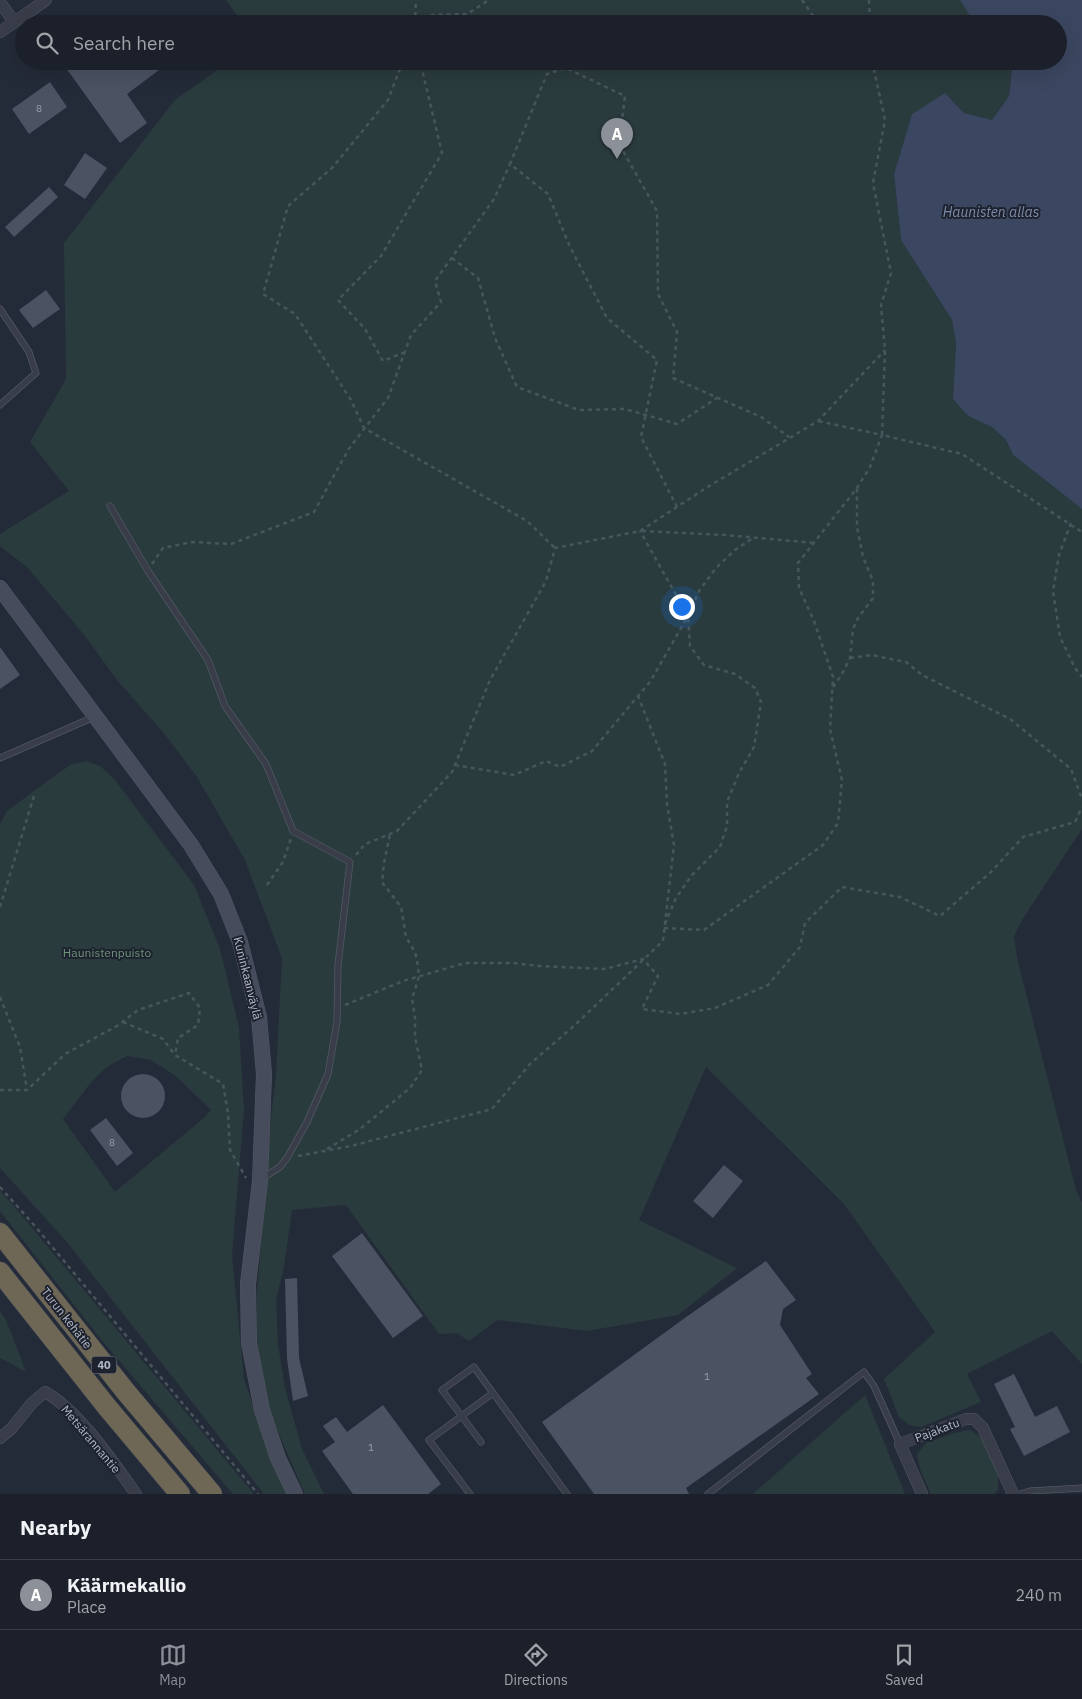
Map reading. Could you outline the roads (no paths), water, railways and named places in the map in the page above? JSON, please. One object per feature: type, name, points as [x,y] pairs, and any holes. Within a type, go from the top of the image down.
[{"type":"highway","name":"Turun kehätie","points":[[0,1232],[126,1392],[212,1494]]},
{"type":"highway","name":"Turun kehätie","points":[[0,1272],[107,1407],[180,1494]]},
{"type":"street","points":[[24,15],[46,0]]},
{"type":"street","points":[[0,2],[14,22],[0,32]]},
{"type":"street","name":"Kuninkaanväylä","points":[[0,588],[202,861],[221,894],[240,942],[259,1016],[263,1050],[264,1105],[253,1180],[248,1284],[249,1343],[262,1410],[278,1458],[295,1494]]},
{"type":"street","name":"Metsärannantie","points":[[0,1438],[11,1429],[32,1402],[45,1392],[58,1400],[75,1416],[136,1494]]},
{"type":"street","name":"Pajakatu","points":[[922,1494],[900,1444],[966,1418],[974,1420],[983,1428],[1013,1494]]},
{"type":"lane","points":[[0,309],[29,352],[36,372],[0,405]]},
{"type":"lane","points":[[110,506],[148,571],[208,660],[225,706],[266,764],[293,831],[350,862],[338,965],[337,1022],[328,1074],[307,1122],[287,1158],[280,1167],[253,1180]]},
{"type":"lane","points":[[0,758],[96,717]]},
{"type":"lane","points":[[481,1442],[442,1390],[474,1367],[567,1494]]},
{"type":"lane","points":[[708,1494],[864,1372],[874,1386],[900,1444]]},
{"type":"lane","points":[[470,1494],[429,1440],[493,1393]]},
{"type":"lane","points":[[1020,1494],[1030,1490],[1082,1488]]},
{"type":"water","name":"Haunisten allas","points":[[960,0],[1082,0],[1082,509],[1013,455],[1006,440],[992,427],[968,416],[953,399],[956,343],[952,320],[901,240],[894,174],[912,114],[945,93],[964,113],[992,120],[1009,96],[1012,70],[1067,70],[1067,15],[969,15]]},
{"type":"place","name":"Käärmekallio","points":[[617,159]]},
{"type":"park label","name":"Haunistenpuisto","points":[[107,952]]}]
